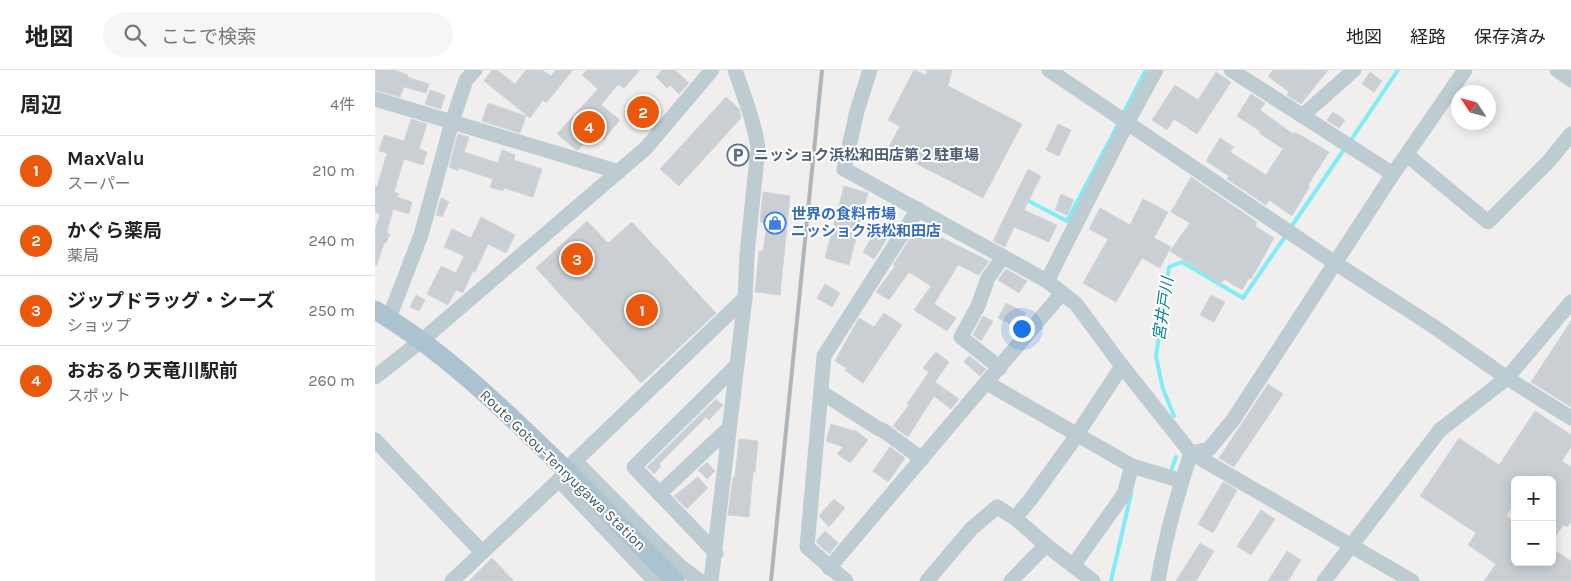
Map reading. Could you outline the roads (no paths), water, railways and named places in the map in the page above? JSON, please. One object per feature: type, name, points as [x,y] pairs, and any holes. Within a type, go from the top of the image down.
[{"type":"main road","name":"Route Gotou-Tenryugawa Station","points":[[382,314],[421,341],[482,390],[568,472],[675,581]]},
{"type":"street","points":[[382,314],[421,234],[465,80],[475,70]]},
{"type":"street","points":[[375,377],[421,341],[646,148],[712,70]]},
{"type":"street","points":[[711,581],[716,553],[745,298],[747,254],[758,148],[746,98],[735,70]]},
{"type":"street","points":[[870,70],[857,111],[843,170],[918,209],[1047,281],[1076,304],[1191,453],[1412,581]]},
{"type":"street","points":[[1049,70],[1335,263],[1433,326],[1507,378],[1571,418]]},
{"type":"street","points":[[1047,281],[1123,121],[1156,70]]},
{"type":"street","points":[[1231,70],[1393,174]]},
{"type":"street","points":[[1302,116],[1354,70]]},
{"type":"street","points":[[1158,581],[1174,479],[1191,453],[1209,449],[1233,420],[1393,174],[1465,70]]},
{"type":"street","points":[[1557,70],[1571,80]]},
{"type":"street","points":[[375,99],[619,172]]},
{"type":"street","points":[[1407,155],[1488,222],[1549,161],[1571,134]]},
{"type":"street","points":[[847,581],[807,548],[824,356],[918,209]]},
{"type":"street","points":[[1000,368],[961,336],[978,306],[988,278],[1003,257]]},
{"type":"street","points":[[829,568],[1063,293]]},
{"type":"street","points":[[452,581],[568,472],[745,298]]},
{"type":"street","points":[[1324,581],[1440,430],[1507,378],[1571,302]]},
{"type":"street","points":[[716,553],[634,467],[736,366]]},
{"type":"street","points":[[1015,518],[1077,434],[1122,366]]},
{"type":"street","points":[[987,383],[1132,466],[1174,479]]},
{"type":"street","points":[[821,392],[879,429],[884,430],[922,459]]},
{"type":"street","points":[[659,494],[729,428]]},
{"type":"street","points":[[375,440],[482,552]]},
{"type":"street","points":[[1073,566],[1124,494],[1132,466]]},
{"type":"street","points":[[568,472],[655,581]]},
{"type":"street","points":[[568,472],[699,581]]},
{"type":"street","points":[[927,581],[971,529],[997,507],[1015,518],[1046,545],[1093,581]]},
{"type":"street","points":[[1011,581],[1046,545]]},
{"type":"waterway","name":"宮井戸川","points":[[1123,114],[1146,70]]},
{"type":"waterway","name":"宮井戸川","points":[[1351,140],[1398,70]]},
{"type":"waterway","name":"宮井戸川","points":[[1025,199],[1067,221],[1120,121]]},
{"type":"waterway","name":"宮井戸川","points":[[1291,227],[1343,151]]},
{"type":"waterway","name":"宮井戸川","points":[[1174,416],[1163,389],[1156,356],[1169,267],[1182,262],[1243,298],[1284,238]]},
{"type":"waterway","name":"宮井戸川","points":[[1170,474],[1176,457]]},
{"type":"waterway","name":"宮井戸川","points":[[1111,581],[1131,494]]},
{"type":"railway","points":[[771,581],[822,70]]},
{"type":"place","name":"かぐら薬局","points":[[643,112]]},
{"type":"place","name":"おおるり天竜川駅前","points":[[589,127]]},
{"type":"place","name":"ニッショク浜松和田店第２駐車場","points":[[738,155]]},
{"type":"place","name":"世界の食料市場 ニッショク浜松和田店","points":[[775,223]]},
{"type":"place","name":"ジップドラッグ・シーズ","points":[[577,259]]},
{"type":"place","name":"MaxValu","points":[[642,310]]}]
